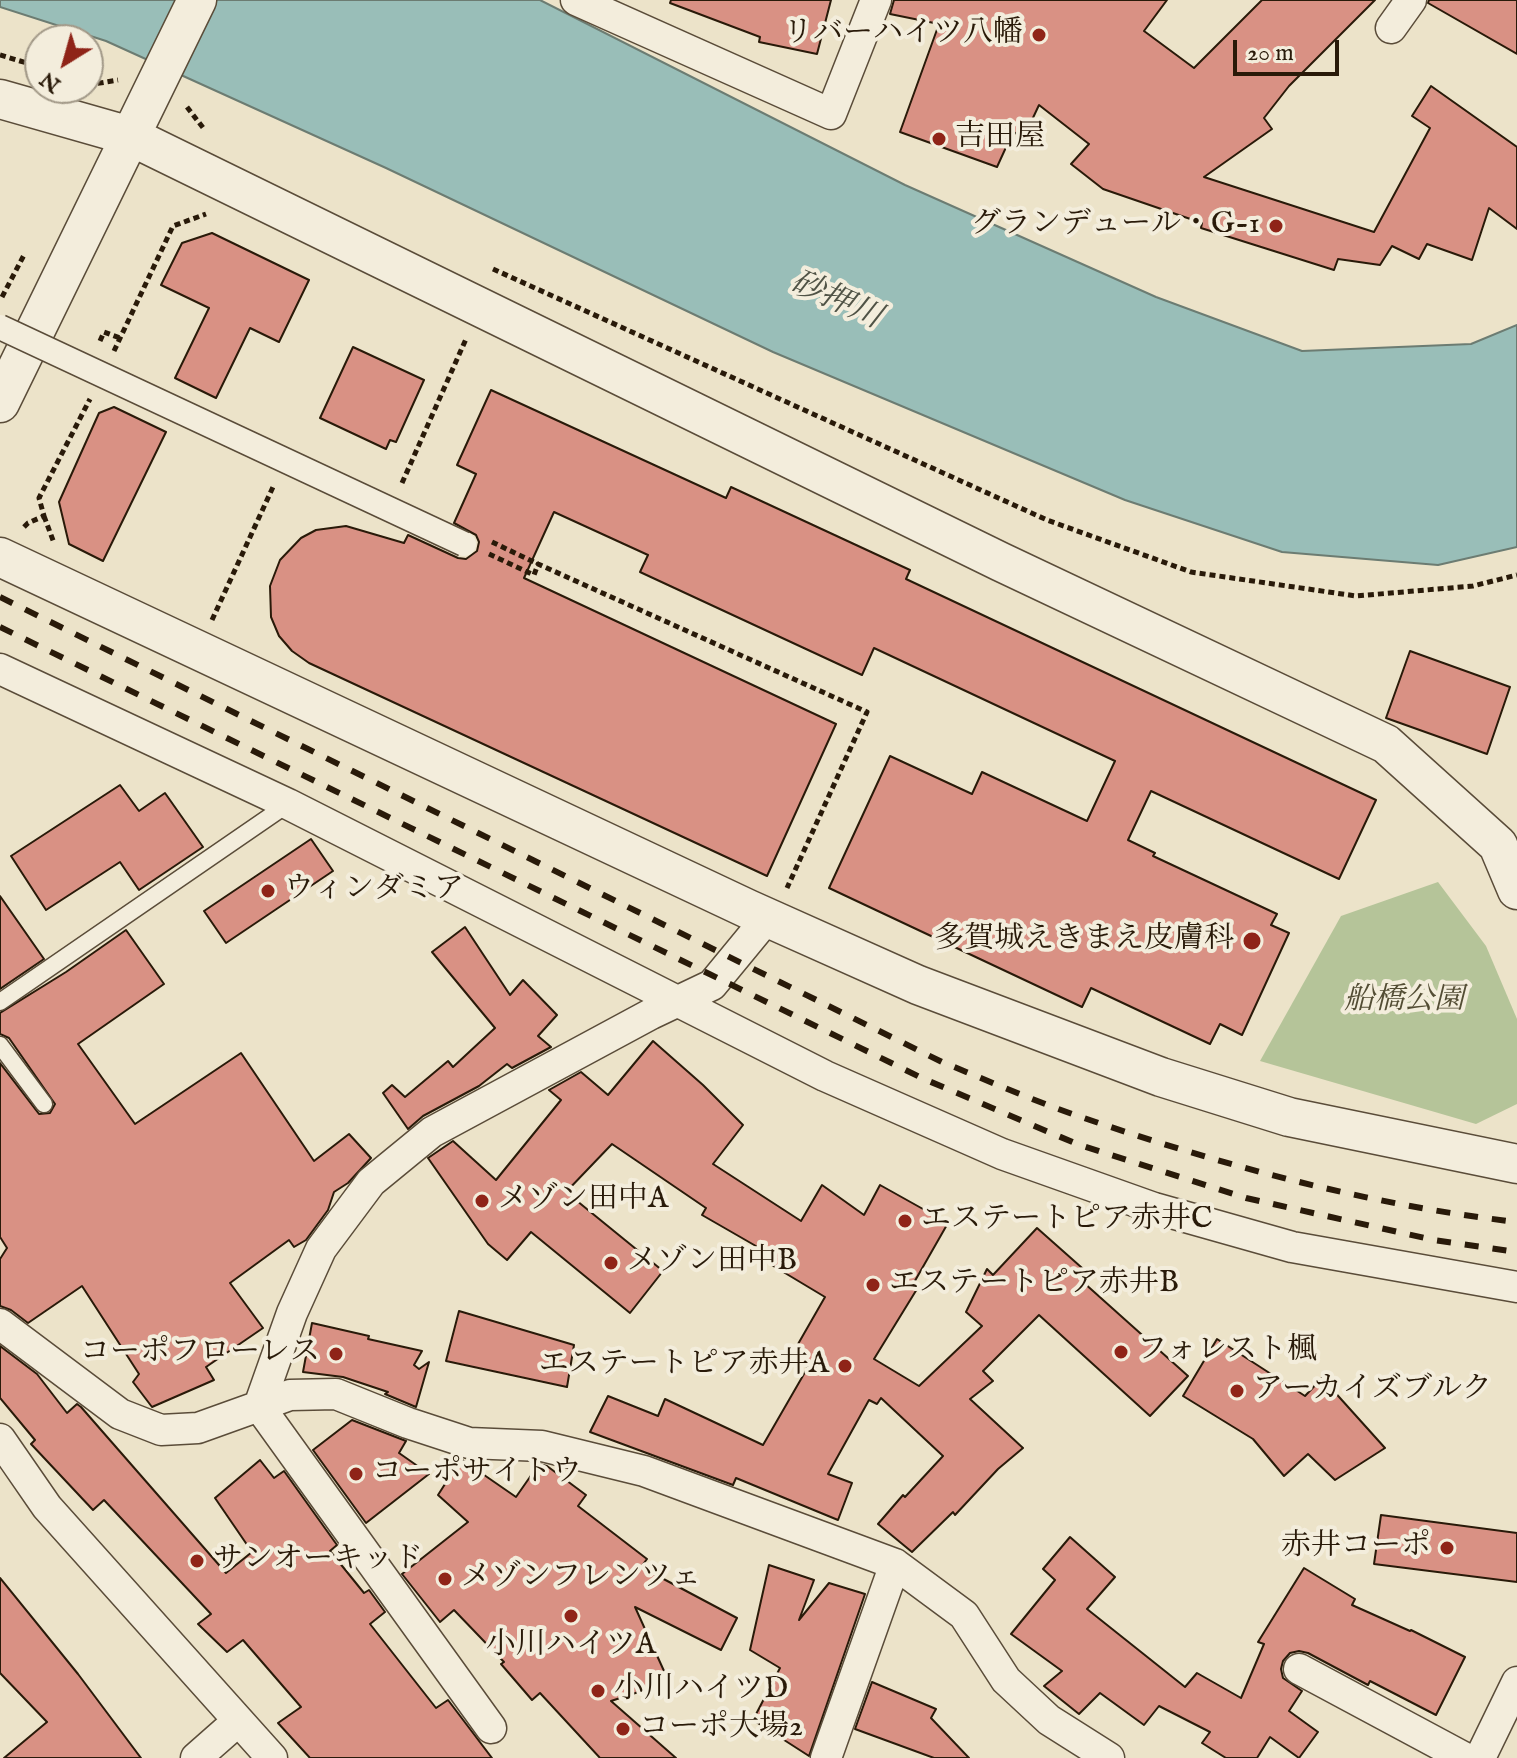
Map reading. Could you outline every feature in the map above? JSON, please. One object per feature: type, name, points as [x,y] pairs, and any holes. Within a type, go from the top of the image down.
[{"type":"street","points":[[0,403],[130,136],[139,82],[197,0]]},
{"type":"street","points":[[576,0],[831,114],[876,0]]},
{"type":"street","points":[[1391,28],[1411,0]]},
{"type":"street","points":[[0,99],[130,136],[1001,562],[1386,744],[1498,845],[1517,890]]},
{"type":"street","points":[[0,327],[473,540]]},
{"type":"street","points":[[10,544],[776,907],[918,985],[1161,1077],[1289,1117],[1517,1164]]},
{"type":"street","points":[[0,669],[288,804],[825,1076],[1002,1154],[1154,1208],[1292,1247],[1517,1287]]},
{"type":"street","points":[[259,1406],[292,1313],[321,1249],[371,1182],[432,1132],[712,985],[776,907]]},
{"type":"street","points":[[0,1324],[120,1414],[161,1430],[198,1428],[290,1395],[336,1394],[469,1443],[542,1446],[644,1471],[895,1564],[964,1615],[1006,1680],[1049,1720],[1109,1758]]},
{"type":"street","points":[[259,1406],[491,1728]]},
{"type":"street","points":[[0,1439],[47,1507],[272,1758]]},
{"type":"street","points":[[826,1758],[895,1564]]},
{"type":"street","points":[[1299,1669],[1465,1758]]},
{"type":"street","points":[[1480,1758],[1517,1682]]},
{"type":"street","points":[[196,1758],[238,1721]]},
{"type":"lane","points":[[0,1002],[288,804]]},
{"type":"lane","points":[[0,1045],[44,1104]]},
{"type":"path","points":[[0,55],[24,62]]},
{"type":"path","points":[[104,84],[139,82]]},
{"type":"path","points":[[187,107],[210,137]]},
{"type":"path","points":[[108,363],[173,226],[217,210]]},
{"type":"path","points":[[0,301],[24,255]]},
{"type":"path","points":[[483,264],[1047,520],[1191,572],[1356,596],[1473,586],[1517,575]]},
{"type":"path","points":[[103,335],[104,332],[120,338]]},
{"type":"path","points":[[395,497],[468,334]]},
{"type":"path","points":[[10,544],[28,523],[44,516],[39,498],[94,391]]},
{"type":"path","points":[[211,623],[279,473]]},
{"type":"path","points":[[473,540],[538,564],[867,712],[776,907]]},
{"type":"path","points":[[519,567],[534,575],[538,564]]},
{"type":"green space","name":"船橋公園","points":[[1438,882],[1486,946],[1517,1019],[1517,1104],[1476,1124],[1260,1061],[1341,916]]},
{"type":"water","name":"砂押川","points":[[0,0],[540,0],[905,185],[1156,297],[1302,351],[1471,344],[1517,325],[1517,547],[1438,565],[1282,552],[1125,500],[773,352],[386,168],[104,40],[104,24],[53,24],[0,7]]},
{"type":"building","points":[[671,0],[831,0],[817,54],[759,42],[760,37],[670,3]]},
{"type":"building","points":[[894,0],[1167,0],[1144,31],[1194,68],[1262,0],[1375,0],[1289,86],[1264,118],[1272,129],[1204,177],[1374,232],[1430,128],[1412,116],[1431,86],[1517,147],[1517,229],[1489,208],[1472,260],[1427,244],[1419,259],[1392,246],[1380,265],[1338,259],[1334,270],[1201,228],[1202,223],[1103,189],[1071,164],[1089,144],[1039,105],[1024,137],[1013,132],[997,167],[900,132],[939,24],[890,14]]},
{"type":"building","points":[[1429,0],[1517,0],[1517,54],[1428,3]]},
{"type":"building","points":[[212,233],[309,280],[279,342],[250,328],[216,398],[175,378],[209,308],[161,285],[182,243]]},
{"type":"building","points":[[353,347],[424,380],[396,442],[390,440],[386,449],[320,418]]},
{"type":"building","points":[[491,390],[726,498],[731,487],[910,570],[906,579],[1376,800],[1339,879],[1151,791],[1128,840],[1155,853],[1153,856],[1277,914],[1271,925],[1289,933],[1242,1035],[1220,1024],[1210,1044],[1091,988],[1082,1007],[829,888],[890,756],[972,794],[982,772],[1087,821],[1115,761],[874,648],[862,675],[640,572],[648,555],[554,512],[524,578],[836,724],[767,876],[309,663],[292,651],[279,636],[271,617],[270,586],[280,560],[301,538],[316,530],[346,526],[404,543],[408,535],[458,558],[466,559],[477,551],[479,542],[476,535],[454,523],[476,474],[457,465]]},
{"type":"building","points":[[114,407],[166,432],[103,561],[69,544],[59,502],[99,413]]},
{"type":"building","points":[[1410,651],[1510,687],[1487,754],[1386,718]]},
{"type":"building","points":[[120,785],[139,811],[165,793],[203,847],[139,890],[120,862],[46,910],[11,856]]},
{"type":"building","name":"ウィンダミア","points":[[311,839],[333,871],[226,943],[204,911]]},
{"type":"building","points":[[0,896],[44,959],[0,989]]},
{"type":"building","points":[[465,927],[510,995],[523,980],[557,1015],[538,1036],[551,1047],[512,1068],[507,1064],[479,1086],[423,1116],[408,1129],[383,1093],[392,1085],[405,1097],[448,1061],[453,1067],[495,1028],[432,952]]},
{"type":"building","points":[[126,930],[164,984],[78,1044],[135,1124],[241,1053],[314,1161],[349,1134],[371,1158],[348,1183],[334,1192],[328,1210],[306,1240],[294,1247],[289,1240],[230,1283],[263,1328],[206,1367],[214,1380],[152,1407],[133,1382],[139,1374],[82,1286],[28,1323],[0,1306],[0,1259],[7,1248],[0,1237],[0,1063],[39,1114],[50,1113],[55,1104],[9,1038],[0,1034],[0,1013]]},
{"type":"building","points":[[653,1041],[743,1125],[713,1164],[801,1221],[822,1185],[864,1215],[880,1185],[948,1223],[912,1286],[917,1289],[874,1359],[919,1386],[982,1326],[966,1312],[987,1269],[993,1275],[1037,1228],[1090,1275],[1083,1282],[1188,1376],[1150,1416],[1039,1315],[983,1371],[993,1381],[970,1399],[1023,1448],[912,1552],[878,1524],[943,1456],[881,1398],[877,1404],[869,1400],[828,1474],[852,1483],[838,1520],[736,1478],[733,1485],[590,1432],[608,1396],[658,1416],[665,1399],[763,1445],[808,1367],[790,1358],[825,1297],[770,1264],[775,1257],[702,1215],[706,1208],[612,1144],[566,1192],[663,1271],[630,1313],[531,1232],[507,1260],[488,1244],[428,1158],[453,1141],[496,1180],[561,1100],[549,1090],[581,1072],[608,1095]]},
{"type":"building","points":[[459,1311],[574,1345],[567,1387],[446,1361]]},
{"type":"building","points":[[312,1323],[422,1351],[414,1365],[419,1369],[429,1362],[416,1407],[385,1394],[388,1392],[343,1377],[303,1372]]},
{"type":"building","points":[[1217,1339],[1305,1396],[1322,1378],[1385,1448],[1335,1480],[1308,1454],[1284,1476],[1253,1439],[1183,1396]]},
{"type":"building","points":[[0,1346],[37,1374],[67,1413],[77,1404],[81,1407],[226,1573],[252,1552],[215,1498],[260,1460],[274,1478],[284,1471],[337,1545],[330,1551],[364,1593],[369,1590],[385,1612],[370,1624],[436,1708],[448,1700],[492,1758],[310,1758],[278,1723],[301,1707],[243,1640],[227,1652],[198,1624],[211,1614],[104,1500],[93,1510],[31,1444],[35,1440],[0,1398]]},
{"type":"building","points":[[352,1420],[406,1441],[399,1453],[429,1474],[366,1523],[313,1450]]},
{"type":"building","points":[[461,1459],[516,1497],[539,1464],[547,1466],[586,1495],[578,1506],[647,1559],[641,1567],[737,1618],[721,1650],[635,1607],[669,1682],[611,1701],[676,1758],[600,1758],[540,1693],[532,1700],[501,1664],[504,1662],[454,1610],[440,1622],[402,1574],[468,1522],[438,1495]]},
{"type":"building","name":"赤井コーポ","points":[[1381,1515],[1517,1533],[1517,1582],[1374,1564]]},
{"type":"building","points":[[1070,1537],[1115,1577],[1087,1609],[1185,1687],[1197,1673],[1241,1698],[1264,1644],[1258,1642],[1304,1568],[1355,1599],[1352,1605],[1465,1657],[1436,1715],[1370,1681],[1368,1685],[1308,1653],[1290,1653],[1283,1661],[1283,1678],[1302,1691],[1289,1711],[1318,1732],[1299,1758],[1270,1737],[1257,1758],[1226,1758],[1202,1743],[1210,1732],[1159,1706],[1144,1725],[1100,1693],[1079,1714],[1044,1686],[1062,1671],[1011,1634],[1055,1580],[1043,1569]]},
{"type":"building","points":[[769,1565],[814,1580],[799,1620],[829,1583],[865,1594],[809,1756],[753,1720],[780,1668],[750,1650]]},
{"type":"building","points":[[0,1578],[141,1758],[4,1758],[47,1722],[0,1673]]},
{"type":"building","points":[[872,1682],[936,1709],[931,1718],[969,1758],[934,1758],[855,1729]]},
{"type":"railway","points":[[0,597],[942,1062],[995,1084],[1084,1118],[1244,1168],[1407,1205],[1517,1222]]},
{"type":"railway","points":[[0,627],[924,1079],[1077,1144],[1246,1198],[1434,1240],[1517,1252]]},
{"type":"place","name":"リバーハイツ八幡","points":[[1039,35]]},
{"type":"place","name":"吉田屋","points":[[939,139]]},
{"type":"place","name":"グランデュール・G-1","points":[[1276,226]]},
{"type":"place","name":"ウィンダミア","points":[[268,891]]},
{"type":"place","name":"多賀城えきまえ皮膚科","points":[[1252,941]]},
{"type":"place","name":"メゾン田中A","points":[[482,1201]]},
{"type":"place","name":"エステートピア赤井C","points":[[905,1221]]},
{"type":"place","name":"メゾン田中B","points":[[611,1263]]},
{"type":"place","name":"エステートピア赤井B","points":[[873,1285]]},
{"type":"place","name":"フォレスト楓","points":[[1121,1352]]},
{"type":"place","name":"コーポフローレス","points":[[336,1354]]},
{"type":"place","name":"エステートピア赤井A","points":[[845,1366]]},
{"type":"place","name":"アーカイズブルク","points":[[1237,1391]]},
{"type":"place","name":"コーポサイトウ","points":[[356,1474]]},
{"type":"place","name":"赤井コーポ","points":[[1447,1548]]},
{"type":"place","name":"サンオーキッド","points":[[197,1561]]},
{"type":"place","name":"メゾンフレンツェ","points":[[445,1579]]},
{"type":"place","name":"小川ハイツA","points":[[571,1616]]},
{"type":"place","name":"小川ハイツD","points":[[598,1691]]},
{"type":"place","name":"コーポ大場2","points":[[623,1729]]}]
